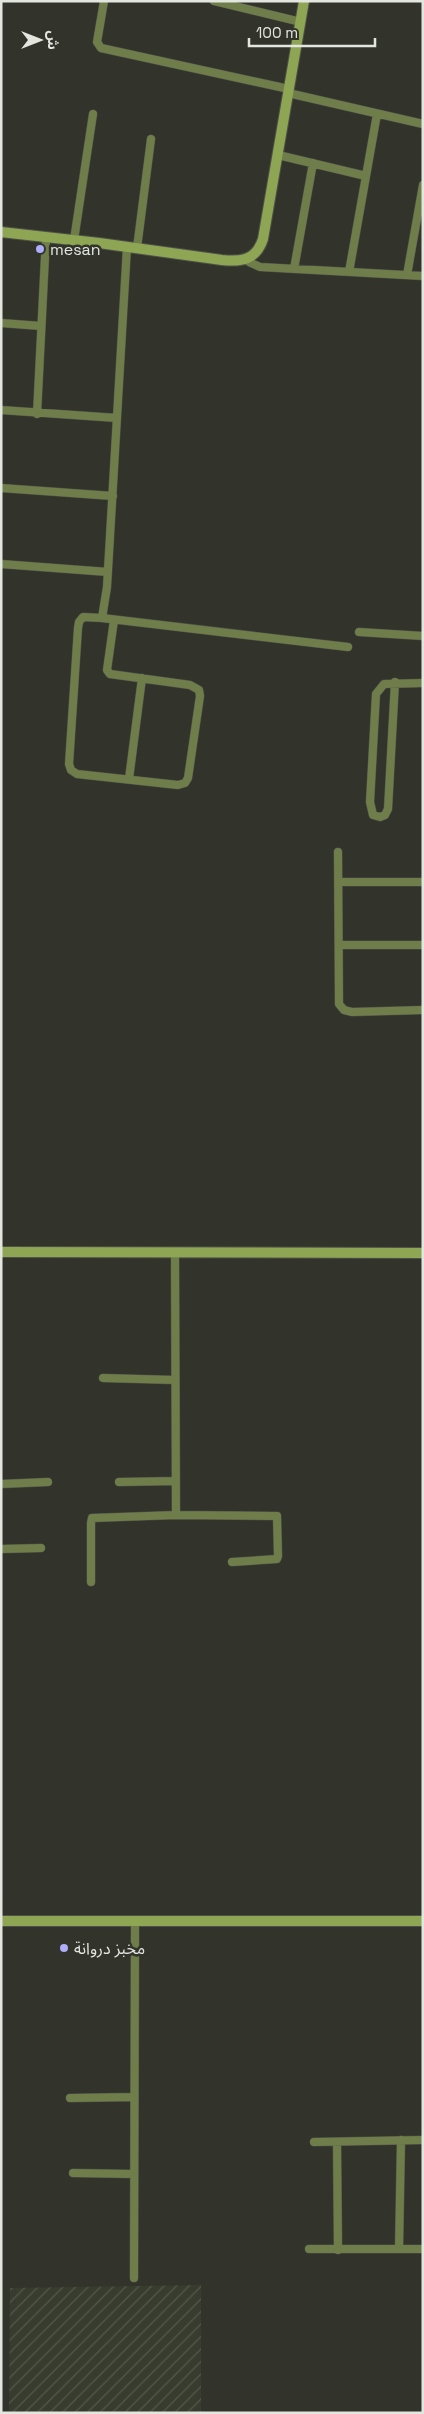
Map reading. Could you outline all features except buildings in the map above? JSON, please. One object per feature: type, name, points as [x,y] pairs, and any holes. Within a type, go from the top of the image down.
[{"type":"street","points":[[104,1],[97,42],[101,48],[423,124]]},
{"type":"street","points":[[214,1],[301,22]]},
{"type":"street","points":[[1,232],[132,247],[228,261],[240,261],[250,258],[258,250],[262,239],[304,1]]},
{"type":"street","points":[[74,240],[93,114]]},
{"type":"street","points":[[349,272],[377,114]]},
{"type":"street","points":[[102,618],[108,572],[117,418],[132,247],[151,139]]},
{"type":"street","points":[[278,155],[366,176]]},
{"type":"street","points":[[294,269],[313,163]]},
{"type":"street","points":[[407,275],[423,185]]},
{"type":"street","points":[[37,414],[46,237]]},
{"type":"street","points":[[250,258],[249,262],[255,266],[423,276]]},
{"type":"street","points":[[1,323],[41,326]]},
{"type":"street","points":[[1,410],[37,414],[117,418]]},
{"type":"street","points":[[1,488],[113,496]]},
{"type":"street","points":[[1,564],[108,572]]},
{"type":"street","points":[[114,620],[108,671],[111,674],[190,685],[198,688],[200,696],[188,778],[185,783],[178,784],[77,774],[69,767],[79,622],[83,617],[102,618],[348,647]]},
{"type":"street","points":[[359,632],[423,636]]},
{"type":"street","points":[[129,779],[142,678]]},
{"type":"street","points":[[395,682],[388,809],[385,815],[380,817],[373,815],[370,802],[376,694],[384,684],[395,682],[423,683]]},
{"type":"street","points":[[338,852],[338,1004],[344,1010],[352,1012],[423,1010]]},
{"type":"street","points":[[339,882],[423,882]]},
{"type":"street","points":[[339,945],[423,945]]},
{"type":"street","points":[[1,1252],[423,1252]]},
{"type":"street","points":[[174,1253],[176,1515]]},
{"type":"street","points":[[104,1378],[175,1380]]},
{"type":"street","points":[[119,1482],[176,1481]]},
{"type":"street","points":[[1,1484],[48,1482]]},
{"type":"street","points":[[91,1582],[92,1518],[176,1515],[276,1516],[278,1558],[232,1562]]},
{"type":"street","points":[[1,1549],[41,1548]]},
{"type":"street","points":[[1,1921],[423,1921]]},
{"type":"street","points":[[134,2278],[135,1922]]},
{"type":"street","points":[[70,2098],[134,2097]]},
{"type":"street","points":[[399,2249],[401,2140]]},
{"type":"street","points":[[314,2142],[423,2140]]},
{"type":"street","points":[[337,2142],[338,2250]]},
{"type":"street","points":[[73,2173],[134,2174]]},
{"type":"street","points":[[309,2249],[423,2249]]},
{"type":"shaded area","points":[[201,2285],[201,2413],[9,2413],[10,2288]]},
{"type":"place","name":"mesan","points":[[40,249]]},
{"type":"place","name":"مخبز دروانة","points":[[64,1948]]}]
